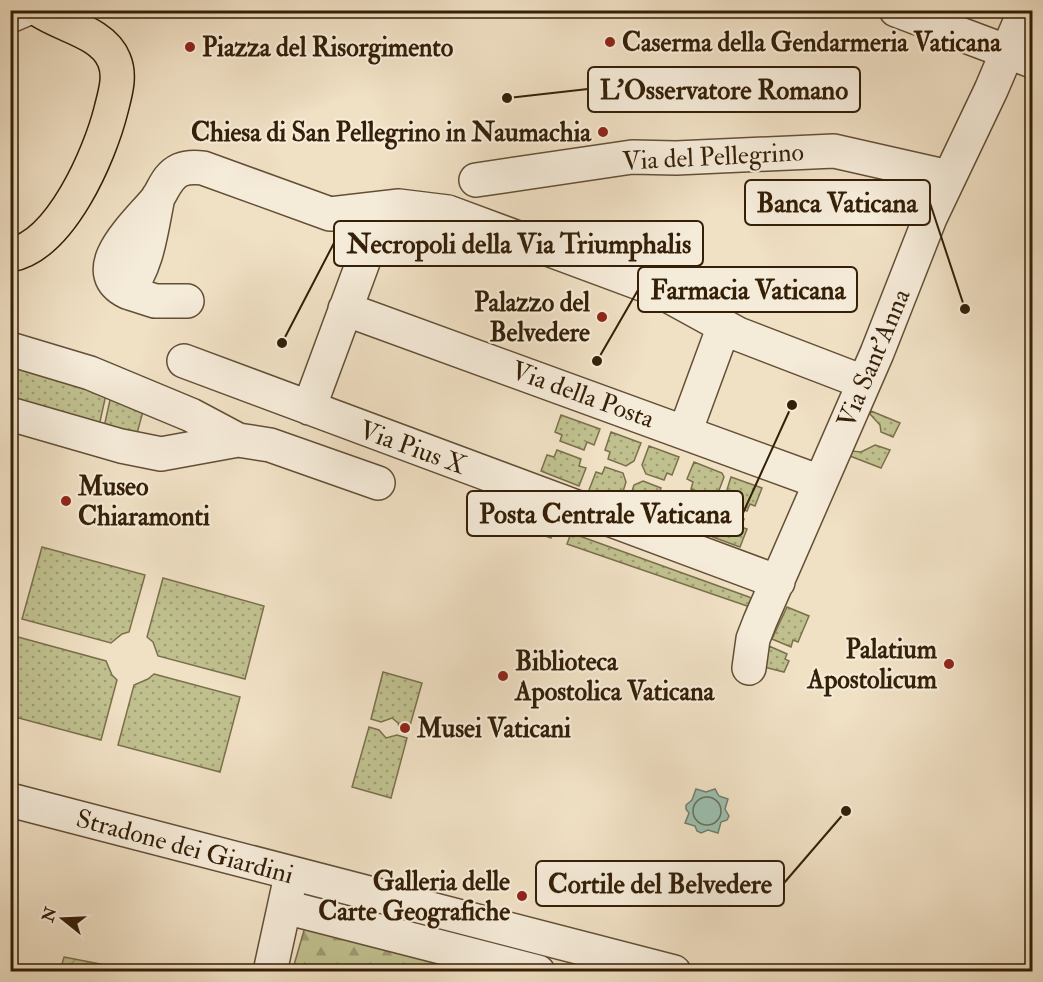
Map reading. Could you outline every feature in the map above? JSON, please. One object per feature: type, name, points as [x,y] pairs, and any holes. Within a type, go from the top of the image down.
[{"type":"main road","points":[[10,255],[29,249],[42,238],[74,198],[93,165],[103,140],[118,80],[114,58],[103,45],[39,10]]},
{"type":"street","points":[[10,16],[24,10]]},
{"type":"street","points":[[896,10],[1020,56]]},
{"type":"street","name":"Via Sant'Anna","points":[[749,668],[753,639],[949,177],[1020,56],[1024,10]]},
{"type":"street","name":"Via del Pellegrino","points":[[476,180],[632,157],[676,158],[834,151],[949,177]]},
{"type":"street","points":[[187,301],[154,301],[127,292],[144,264],[158,197],[172,175],[180,170],[194,167],[330,214],[409,206],[448,212],[658,290],[738,334],[863,382]]},
{"type":"street","points":[[309,408],[383,208]]},
{"type":"street","name":"Via della Posta","points":[[345,309],[820,482]]},
{"type":"street","points":[[685,432],[724,326]]},
{"type":"street","points":[[10,349],[90,373],[191,416],[238,440],[270,445],[378,483]]},
{"type":"street","name":"Via Pius X","points":[[184,362],[778,582]]},
{"type":"street","points":[[10,414],[121,446],[161,454],[238,440]]},
{"type":"street","name":"Stradone dei Giardini","points":[[10,800],[674,972]]},
{"type":"street","points":[[270,972],[292,874]]},
{"type":"street","points":[[285,907],[538,972]]},
{"type":"green space","points":[[15,364],[107,390],[99,426],[11,403],[11,377]]},
{"type":"green space","points":[[112,391],[145,404],[136,437],[104,427]]},
{"type":"green space","points":[[871,411],[900,423],[893,437],[881,432],[880,425],[870,414]]},
{"type":"green space","points":[[561,415],[600,429],[594,445],[587,442],[584,450],[560,441],[562,435],[555,432]]},
{"type":"green space","points":[[611,432],[641,443],[634,461],[626,466],[608,459],[610,452],[605,450]]},
{"type":"green space","points":[[875,445],[890,450],[881,468],[850,456],[852,451],[861,452]]},
{"type":"green space","points":[[649,446],[679,457],[672,475],[667,473],[664,480],[646,474],[642,465]]},
{"type":"green space","points":[[557,450],[581,459],[579,466],[586,468],[579,486],[541,471],[547,455],[554,457]]},
{"type":"green space","points":[[694,462],[722,473],[724,477],[718,493],[710,496],[691,489],[693,482],[687,479]]},
{"type":"green space","points":[[605,467],[623,473],[626,482],[620,501],[589,490],[596,472],[602,474]]},
{"type":"green space","points":[[731,477],[762,488],[755,506],[750,504],[747,511],[729,505],[725,496]]},
{"type":"green space","points":[[643,481],[661,488],[659,494],[664,497],[658,514],[628,503],[634,485]]},
{"type":"green space","points":[[509,511],[554,527],[551,538],[512,524]]},
{"type":"green space","points":[[725,513],[744,519],[741,527],[747,529],[740,547],[710,536],[717,517]]},
{"type":"green space","points":[[571,533],[749,597],[752,599],[750,607],[567,544]]},
{"type":"green space","points":[[42,547],[145,575],[129,632],[122,634],[111,643],[22,619]]},
{"type":"green space","points":[[163,578],[264,606],[245,679],[158,656],[153,642],[147,637]]},
{"type":"green space","points":[[787,607],[809,616],[798,642],[793,640],[791,647],[772,639]]},
{"type":"green space","points":[[18,637],[106,661],[112,675],[117,680],[101,740],[11,716],[11,664]]},
{"type":"green space","points":[[769,646],[787,654],[785,659],[789,661],[784,672],[760,666]]},
{"type":"green space","points":[[383,672],[422,683],[409,729],[399,726],[392,718],[381,722],[371,719]]},
{"type":"green space","points":[[154,674],[240,697],[220,772],[118,745],[134,685]]},
{"type":"green space","points":[[369,727],[379,730],[386,738],[397,735],[407,738],[391,798],[352,787]]},
{"type":"green space","points":[[307,920],[514,972],[292,972]]},
{"type":"green space","points":[[64,957],[136,971],[60,971]]},
{"type":"water","points":[[696,789],[706,792],[715,789],[719,796],[728,799],[725,809],[729,816],[727,820],[721,822],[718,833],[708,830],[701,833],[695,826],[685,823],[689,813],[686,805],[692,800]]},
{"type":"place","name":"Caserma della Gendarmeria Vaticana","points":[[610,42]]},
{"type":"place","name":"Piazza del Risorgimento","points":[[190,47]]},
{"type":"place","name":"L'Osservatore Romano","points":[[507,98]]},
{"type":"place","name":"Chiesa di San Pellegrino in Naumachia","points":[[603,132]]},
{"type":"place","name":"Banca Vaticana","points":[[965,309]]},
{"type":"place","name":"Palazzo del Belvedere","points":[[602,317]]},
{"type":"place","name":"Necropoli della Via Triumphalis","points":[[282,343]]},
{"type":"place","name":"Farmacia Vaticana","points":[[597,361]]},
{"type":"place","name":"Posta Centrale Vaticana","points":[[792,405]]},
{"type":"place","name":"Museo Chiaramonti","points":[[66,501]]},
{"type":"place","name":"Palatium Apostolicum","points":[[949,664]]},
{"type":"place","name":"Biblioteca Apostolica Vaticana","points":[[503,676]]},
{"type":"place","name":"Musei Vaticani","points":[[405,728]]},
{"type":"place","name":"Cortile del Belvedere","points":[[846,811]]},
{"type":"place","name":"Galleria delle Carte Geografiche","points":[[522,896]]}]
